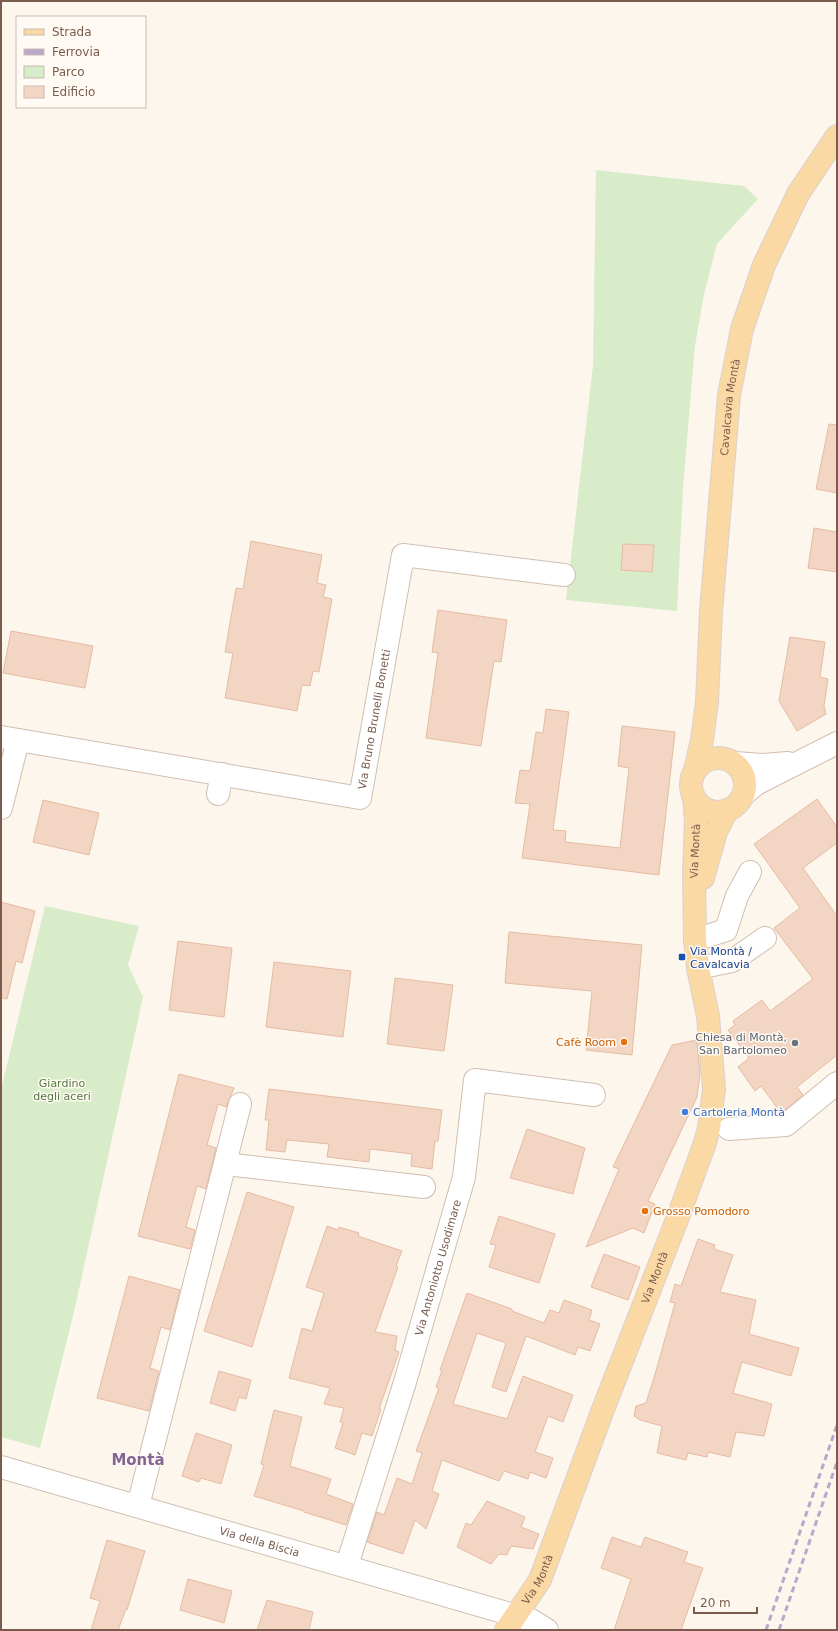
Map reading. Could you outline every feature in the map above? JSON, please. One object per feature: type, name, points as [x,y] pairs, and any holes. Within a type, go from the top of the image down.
[{"type":"main road","name":"Cavalcavia Montà","points":[[695,771],[702,740],[707,702],[711,611],[729,395],[742,329],[764,265],[798,194],[837,136]]},
{"type":"main road","name":"Cavalcavia Montà","points":[[707,702],[719,744],[731,761]]},
{"type":"main road","points":[[717,757],[731,761],[744,778],[745,789],[743,795],[734,807],[720,812],[712,811],[698,803],[694,797],[691,788],[691,779],[700,764],[708,759],[717,757]]},
{"type":"main road","name":"Via Montà","points":[[512,1623],[540,1580],[602,1412],[705,1143],[709,1128],[714,1089],[708,1016],[698,968],[695,940],[694,872],[696,817],[694,797]]},
{"type":"main road","name":"Via Montà","points":[[695,906],[716,832],[727,810]]},
{"type":"street","name":"Via Bruno Brunelli Bonetti","points":[[9,739],[220,784],[360,798],[403,554],[564,575]]},
{"type":"street","points":[[1,808],[9,739]]},
{"type":"street","points":[[743,795],[756,784],[837,743]]},
{"type":"street","points":[[731,761],[762,765],[796,763]]},
{"type":"street","points":[[695,940],[726,930],[737,896],[750,872]]},
{"type":"street","points":[[698,968],[732,961],[765,938]]},
{"type":"street","name":"Via Antoniotto Usodimare","points":[[347,1565],[405,1382],[464,1177],[475,1080],[594,1096]]},
{"type":"street","points":[[729,1129],[786,1125],[837,1083]]},
{"type":"street","points":[[138,1506],[240,1104]]},
{"type":"street","points":[[226,1164],[424,1187]]},
{"type":"street","name":"Via della Biscia","points":[[1,1467],[347,1565],[512,1623],[531,1620],[547,1630]]},
{"type":"green space","points":[[596,170],[744,186],[758,199],[717,244],[704,294],[695,346],[683,488],[677,611],[566,600],[593,365]]},
{"type":"green space","name":"Giardino degli aceri","points":[[45,906],[139,926],[128,965],[143,997],[74,1312],[40,1448],[1,1437],[1,1090]]},
{"type":"building","points":[[829,424],[837,425],[837,493],[816,489]]},
{"type":"building","points":[[814,528],[837,532],[837,572],[808,568]]},
{"type":"building","points":[[251,541],[322,555],[317,583],[326,585],[323,597],[332,599],[319,672],[313,671],[310,686],[302,685],[297,711],[225,698],[233,653],[225,652],[236,588],[243,589]]},
{"type":"building","points":[[623,544],[654,545],[652,572],[621,570]]},
{"type":"building","points":[[438,610],[507,620],[501,662],[494,661],[481,746],[426,738],[438,653],[432,652]]},
{"type":"building","points":[[11,631],[93,646],[85,688],[3,673]]},
{"type":"building","points":[[790,637],[825,642],[820,677],[828,679],[824,706],[826,714],[797,731],[779,701]]},
{"type":"building","points":[[546,709],[569,712],[553,830],[566,831],[565,842],[620,848],[629,768],[618,766],[622,726],[675,732],[659,875],[522,858],[530,804],[515,803],[520,770],[530,771],[536,732],[543,733]]},
{"type":"building","points":[[817,799],[837,827],[837,843],[803,868],[837,916],[837,1055],[797,1087],[803,1095],[781,1113],[761,1086],[755,1091],[738,1067],[749,1058],[728,1030],[735,1025],[733,1021],[762,1000],[770,1011],[813,979],[774,928],[800,908],[754,844]]},
{"type":"building","points":[[43,800],[99,813],[89,855],[33,842]]},
{"type":"building","points":[[1,902],[35,911],[22,963],[16,961],[7,999],[1,998]]},
{"type":"building","points":[[509,932],[642,945],[632,1055],[586,1050],[592,991],[505,983]]},
{"type":"building","points":[[178,941],[232,948],[224,1017],[169,1010]]},
{"type":"building","points":[[274,962],[351,971],[343,1037],[266,1027]]},
{"type":"building","points":[[395,978],[453,985],[444,1051],[387,1044]]},
{"type":"building","points":[[697,1040],[700,1074],[697,1097],[648,1201],[655,1204],[644,1233],[633,1228],[586,1247],[619,1169],[613,1167],[672,1045]]},
{"type":"building","points":[[179,1074],[234,1088],[226,1107],[218,1104],[207,1145],[216,1148],[206,1189],[197,1186],[186,1227],[195,1230],[190,1249],[138,1236]]},
{"type":"building","points":[[269,1089],[442,1110],[438,1141],[435,1141],[432,1169],[411,1166],[412,1154],[370,1149],[369,1162],[327,1157],[329,1144],[287,1140],[285,1152],[266,1150],[269,1120],[265,1120]]},
{"type":"building","points":[[527,1129],[585,1148],[573,1194],[510,1178]]},
{"type":"building","points":[[247,1192],[294,1207],[252,1347],[204,1331]]},
{"type":"building","points":[[499,1216],[555,1234],[539,1283],[489,1267],[496,1245],[490,1244]]},
{"type":"building","points":[[327,1226],[338,1230],[339,1227],[359,1233],[358,1236],[402,1251],[396,1266],[398,1267],[375,1332],[397,1336],[395,1350],[399,1352],[379,1409],[381,1409],[372,1436],[362,1433],[355,1455],[335,1448],[343,1423],[340,1422],[344,1408],[324,1404],[330,1388],[289,1378],[302,1328],[312,1331],[324,1293],[306,1287]]},
{"type":"building","points":[[698,1239],[715,1245],[714,1249],[733,1255],[720,1292],[756,1300],[749,1334],[799,1348],[791,1376],[742,1362],[733,1393],[772,1404],[764,1436],[736,1432],[730,1457],[708,1452],[707,1457],[688,1453],[686,1460],[657,1453],[662,1426],[640,1420],[634,1416],[636,1406],[646,1403],[675,1303],[670,1302],[675,1284],[681,1286]]},
{"type":"building","points":[[604,1254],[640,1267],[628,1300],[591,1287]]},
{"type":"building","points":[[129,1276],[180,1290],[170,1330],[161,1327],[150,1368],[159,1371],[149,1411],[97,1398]]},
{"type":"building","points":[[467,1293],[512,1309],[512,1311],[544,1323],[550,1310],[559,1313],[564,1300],[592,1310],[589,1320],[600,1324],[590,1351],[578,1347],[575,1355],[526,1336],[506,1392],[492,1387],[506,1343],[477,1333],[453,1404],[507,1419],[523,1376],[573,1395],[563,1422],[548,1416],[535,1452],[553,1458],[546,1478],[530,1472],[528,1479],[504,1471],[499,1481],[442,1460],[432,1491],[439,1494],[426,1529],[415,1520],[403,1554],[367,1542],[377,1512],[384,1515],[397,1478],[412,1484],[422,1453],[416,1451],[439,1388],[436,1387],[442,1370],[440,1370]]},
{"type":"building","points":[[219,1371],[251,1380],[246,1399],[239,1397],[235,1411],[210,1403]]},
{"type":"building","points":[[274,1410],[302,1417],[290,1466],[331,1479],[326,1494],[353,1504],[346,1525],[254,1496],[264,1465],[261,1464]]},
{"type":"building","points":[[196,1433],[232,1445],[221,1484],[201,1478],[199,1482],[182,1476]]},
{"type":"building","points":[[487,1501],[525,1517],[521,1527],[539,1534],[533,1549],[511,1546],[507,1555],[499,1554],[491,1564],[457,1547],[466,1523],[471,1525]]},
{"type":"building","points":[[612,1537],[641,1547],[645,1537],[688,1552],[684,1562],[703,1568],[681,1630],[614,1630],[631,1579],[601,1568]]},
{"type":"building","points":[[107,1540],[145,1551],[127,1610],[126,1609],[118,1630],[91,1630],[100,1601],[90,1598]]},
{"type":"building","points":[[188,1579],[232,1591],[224,1623],[180,1610]]},
{"type":"building","points":[[267,1600],[313,1612],[309,1630],[257,1630]]},
{"type":"railway","points":[[766,1630],[837,1425]]},
{"type":"railway","points":[[779,1630],[837,1462]]},
{"type":"place","name":"Via Montà / Cavalcavia","points":[[682,957]]},
{"type":"place","name":"Cafè Room","points":[[624,1042]]},
{"type":"place","name":"Chiesa di Montà, San Bartolomeo","points":[[795,1043]]},
{"type":"place","name":"Cartoleria Montà","points":[[685,1112]]},
{"type":"place","name":"Grosso Pomodoro","points":[[645,1211]]},
{"type":"district","name":"Montà","points":[[138,1460]]}]
